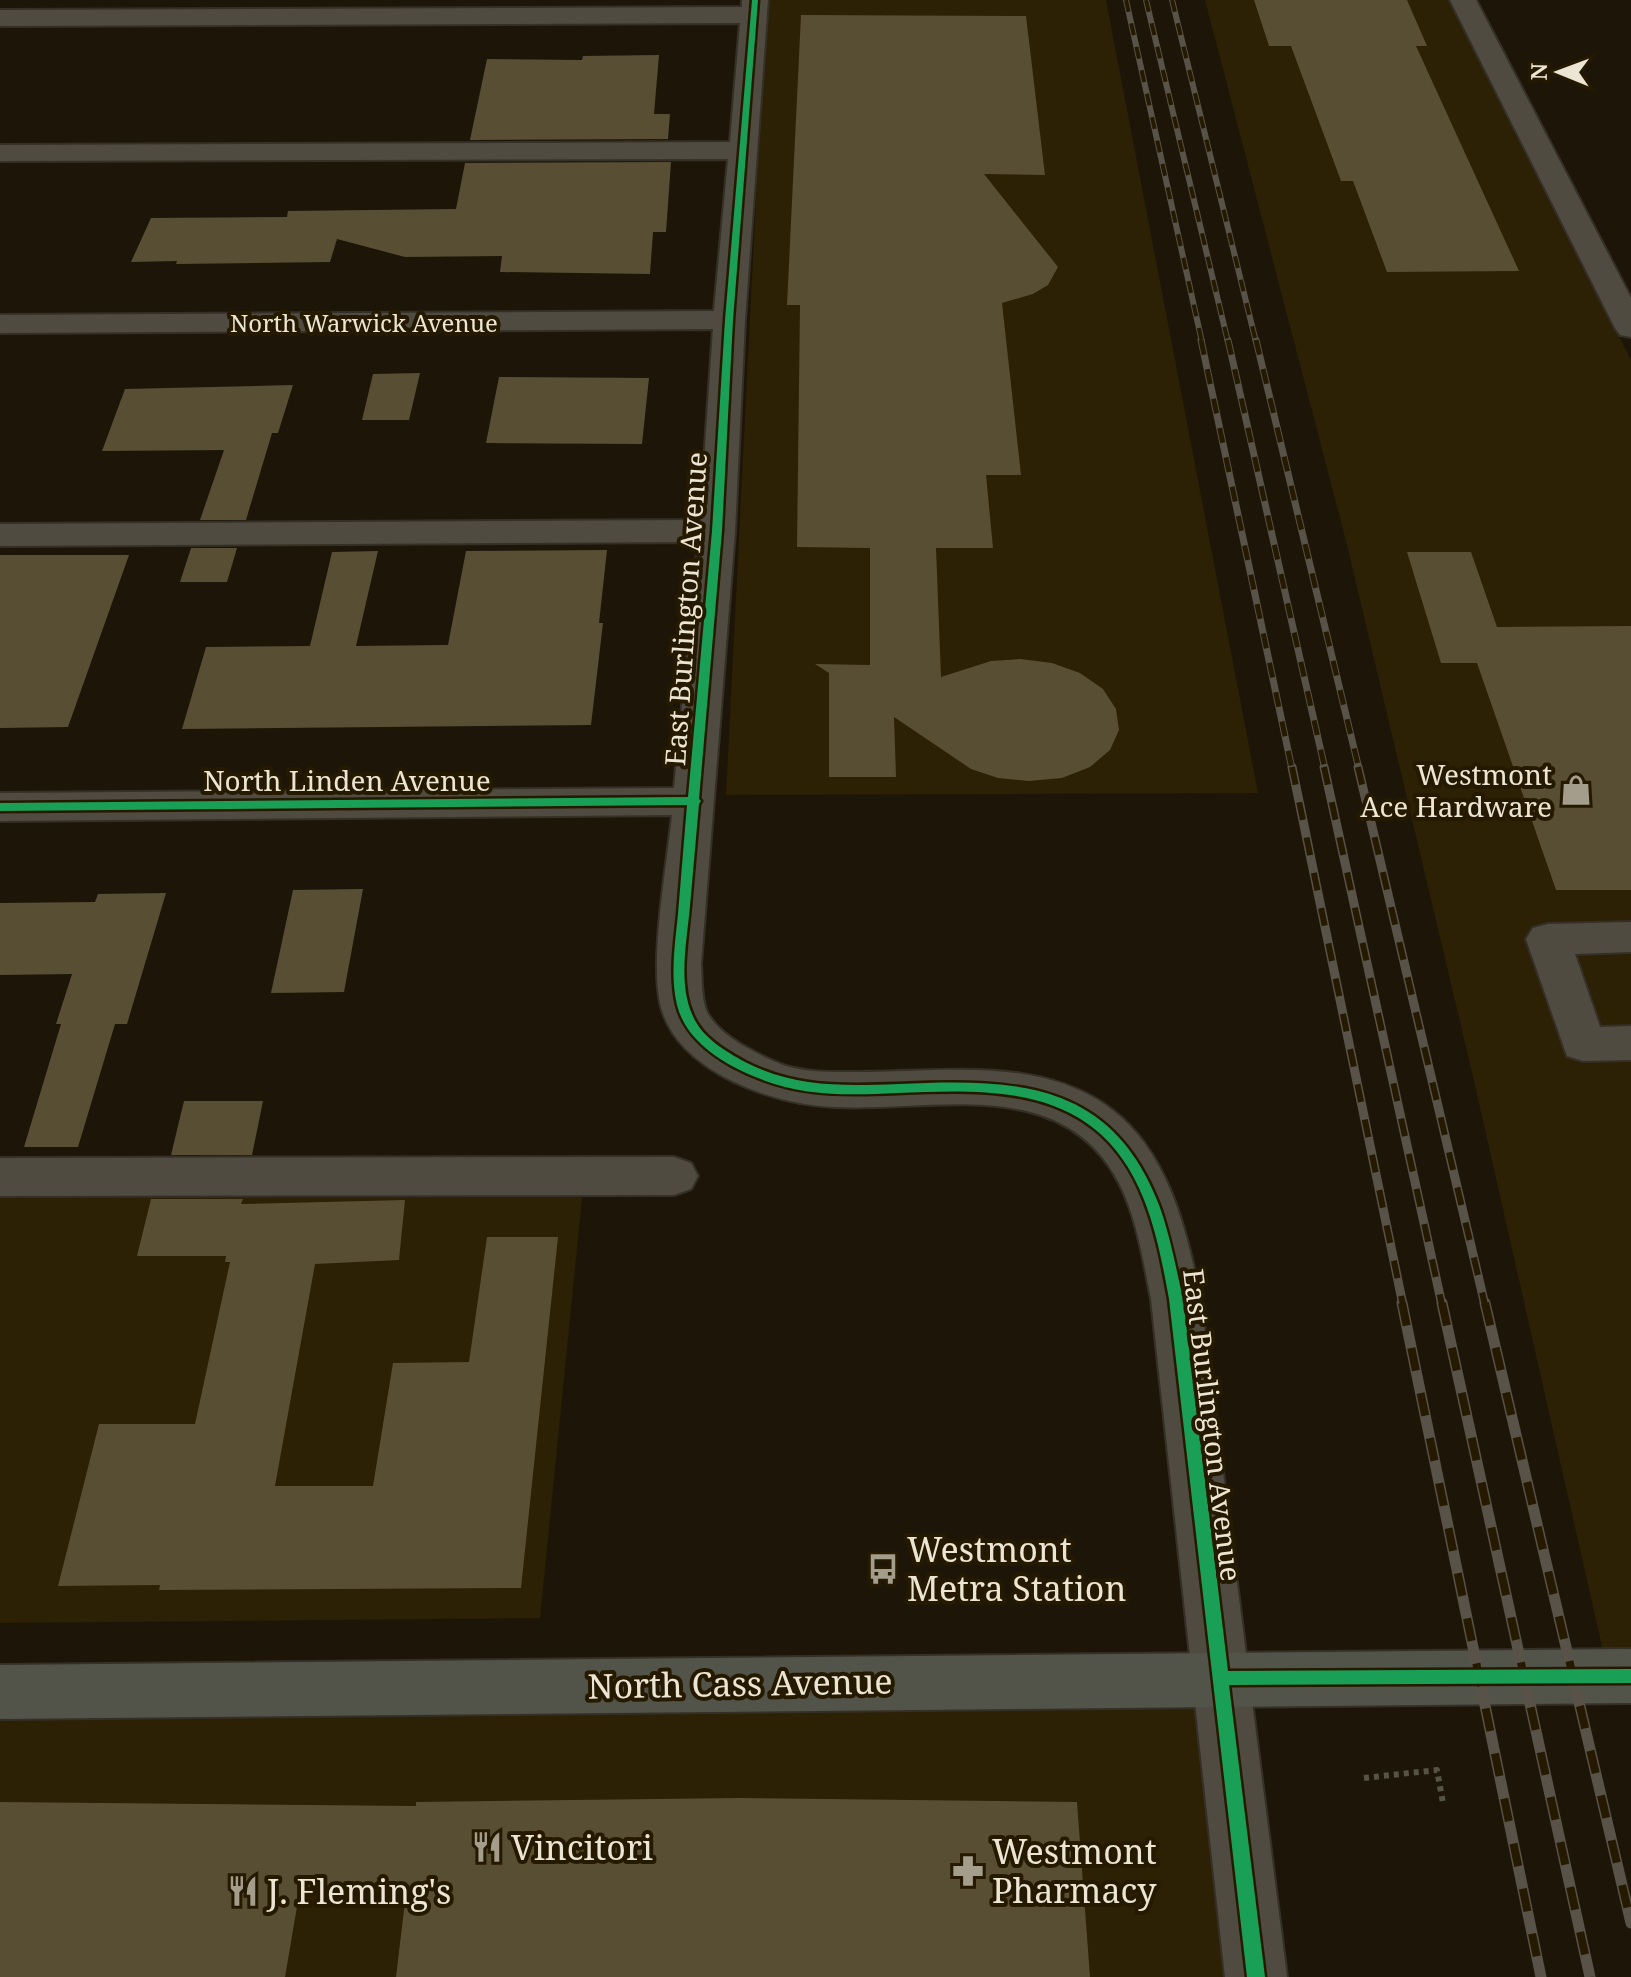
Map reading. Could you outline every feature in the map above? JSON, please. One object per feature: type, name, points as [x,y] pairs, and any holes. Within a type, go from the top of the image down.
[{"type":"main road","name":"North Cass Avenue","points":[[0,1692],[1480,1675],[1631,1676]]},
{"type":"street","points":[[1463,0],[1631,328]]},
{"type":"street","points":[[0,18],[754,8]]},
{"type":"street","name":"East Burlington Avenue","points":[[754,8],[729,320],[717,531],[679,964],[684,1008],[700,1037],[722,1055],[759,1075],[798,1086],[972,1087],[1050,1098],[1103,1128],[1147,1186],[1161,1230],[1176,1299],[1256,1977]]},
{"type":"street","points":[[0,153],[744,150]]},
{"type":"street","name":"North Warwick Avenue","points":[[0,324],[729,320]]},
{"type":"street","points":[[0,535],[717,531]]},
{"type":"street","name":"North Linden Avenue","points":[[0,807],[695,801]]},
{"type":"street","points":[[1631,937],[1548,939],[1583,1044],[1631,1043]]},
{"type":"street","points":[[0,1177],[674,1176]]},
{"type":"path","points":[[1364,1778],[1437,1770],[1443,1803]]},
{"type":"shaded area","points":[[766,0],[1106,0],[1258,793],[726,795]]},
{"type":"shaded area","points":[[1205,0],[1448,0],[1631,360],[1631,1651],[1603,1651],[1474,1081],[1347,545]]},
{"type":"shaded area","points":[[583,1188],[540,1618],[0,1623],[0,1191]]},
{"type":"shaded area","points":[[1201,1700],[1230,1977],[0,1977],[0,1714]]},
{"type":"building","points":[[1254,0],[1407,0],[1427,46],[1416,46],[1519,271],[1387,272],[1353,181],[1341,181],[1291,46],[1269,46]]},
{"type":"building","points":[[801,15],[1026,16],[1045,175],[984,174],[1058,267],[1048,285],[1033,294],[1002,303],[1021,475],[986,475],[993,548],[936,548],[941,677],[991,661],[1020,659],[1052,663],[1080,673],[1103,689],[1116,709],[1119,730],[1110,750],[1090,767],[1062,778],[1029,781],[998,778],[971,769],[894,717],[896,777],[829,777],[829,673],[815,664],[870,665],[870,548],[797,547],[800,305],[787,305]]},
{"type":"building","points":[[659,55],[654,114],[670,114],[668,139],[470,140],[487,59],[582,60],[583,56]]},
{"type":"building","points":[[671,162],[666,232],[653,232],[650,274],[500,272],[502,256],[405,257],[337,239],[330,262],[131,262],[151,218],[287,217],[288,211],[456,209],[465,163]]},
{"type":"building","points":[[420,373],[409,420],[362,420],[373,374]]},
{"type":"building","points":[[499,377],[649,378],[642,444],[486,443]]},
{"type":"building","points":[[293,385],[278,433],[272,433],[246,520],[200,520],[224,450],[102,451],[125,389]]},
{"type":"building","points":[[191,548],[237,548],[227,582],[180,582]]},
{"type":"building","points":[[607,550],[599,623],[603,623],[591,725],[182,729],[206,647],[310,646],[332,552],[378,551],[356,646],[448,645],[466,551]]},
{"type":"building","name":"Westmont Ace Hardware","points":[[1407,552],[1471,552],[1497,627],[1631,626],[1631,890],[1556,890],[1477,663],[1441,663]]},
{"type":"building","points":[[0,555],[129,555],[68,727],[0,728]]},
{"type":"building","points":[[363,889],[344,992],[271,993],[293,890]]},
{"type":"building","points":[[166,893],[127,1024],[115,1024],[78,1147],[24,1147],[61,1024],[56,1024],[72,974],[0,975],[0,903],[95,902],[98,894]]},
{"type":"building","points":[[184,1101],[263,1101],[252,1155],[171,1155]]},
{"type":"building","points":[[151,1199],[243,1199],[241,1204],[405,1200],[399,1260],[315,1264],[275,1486],[373,1486],[393,1363],[469,1362],[487,1237],[558,1237],[521,1588],[159,1590],[160,1585],[58,1586],[99,1424],[195,1424],[230,1262],[225,1262],[226,1256],[137,1256]]},
{"type":"building","points":[[741,1798],[1077,1802],[1090,1977],[396,1977],[406,1893],[300,1889],[285,1977],[0,1977],[0,1802],[416,1806],[416,1802]]},
{"type":"railway","points":[[1126,0],[1202,342]]},
{"type":"railway","points":[[1146,0],[1228,342]]},
{"type":"railway","points":[[1172,0],[1256,342]]},
{"type":"railway","points":[[1201,340],[1292,769]]},
{"type":"railway","points":[[1228,340],[1325,769]]},
{"type":"railway","points":[[1256,340],[1359,769]]},
{"type":"railway","points":[[1292,767],[1403,1305]]},
{"type":"railway","points":[[1324,767],[1442,1305]]},
{"type":"railway","points":[[1358,767],[1485,1305]]},
{"type":"railway","points":[[1402,1303],[1541,1977]]},
{"type":"railway","points":[[1442,1303],[1590,1977]]},
{"type":"railway","points":[[1485,1303],[1631,1923]]},
{"type":"cycle path","points":[[755,0],[729,320],[717,531],[679,964],[683,1006],[690,1023],[708,1044],[730,1059],[771,1079],[798,1086],[835,1089],[957,1086],[1036,1094],[1072,1107],[1104,1129],[1134,1166],[1154,1208],[1176,1299],[1256,1977]]},
{"type":"cycle path","points":[[0,807],[695,801]]},
{"type":"cycle path","points":[[1221,1678],[1631,1676]]},
{"type":"place","name":"Westmont Ace Hardware","points":[[1576,790]]},
{"type":"place","name":"Westmont Metra Station","points":[[883,1569]]},
{"type":"place","name":"Vincitori","points":[[487,1847]]},
{"type":"place","name":"Westmont Pharmacy","points":[[968,1871]]},
{"type":"place","name":"J. Fleming's","points":[[243,1891]]}]
